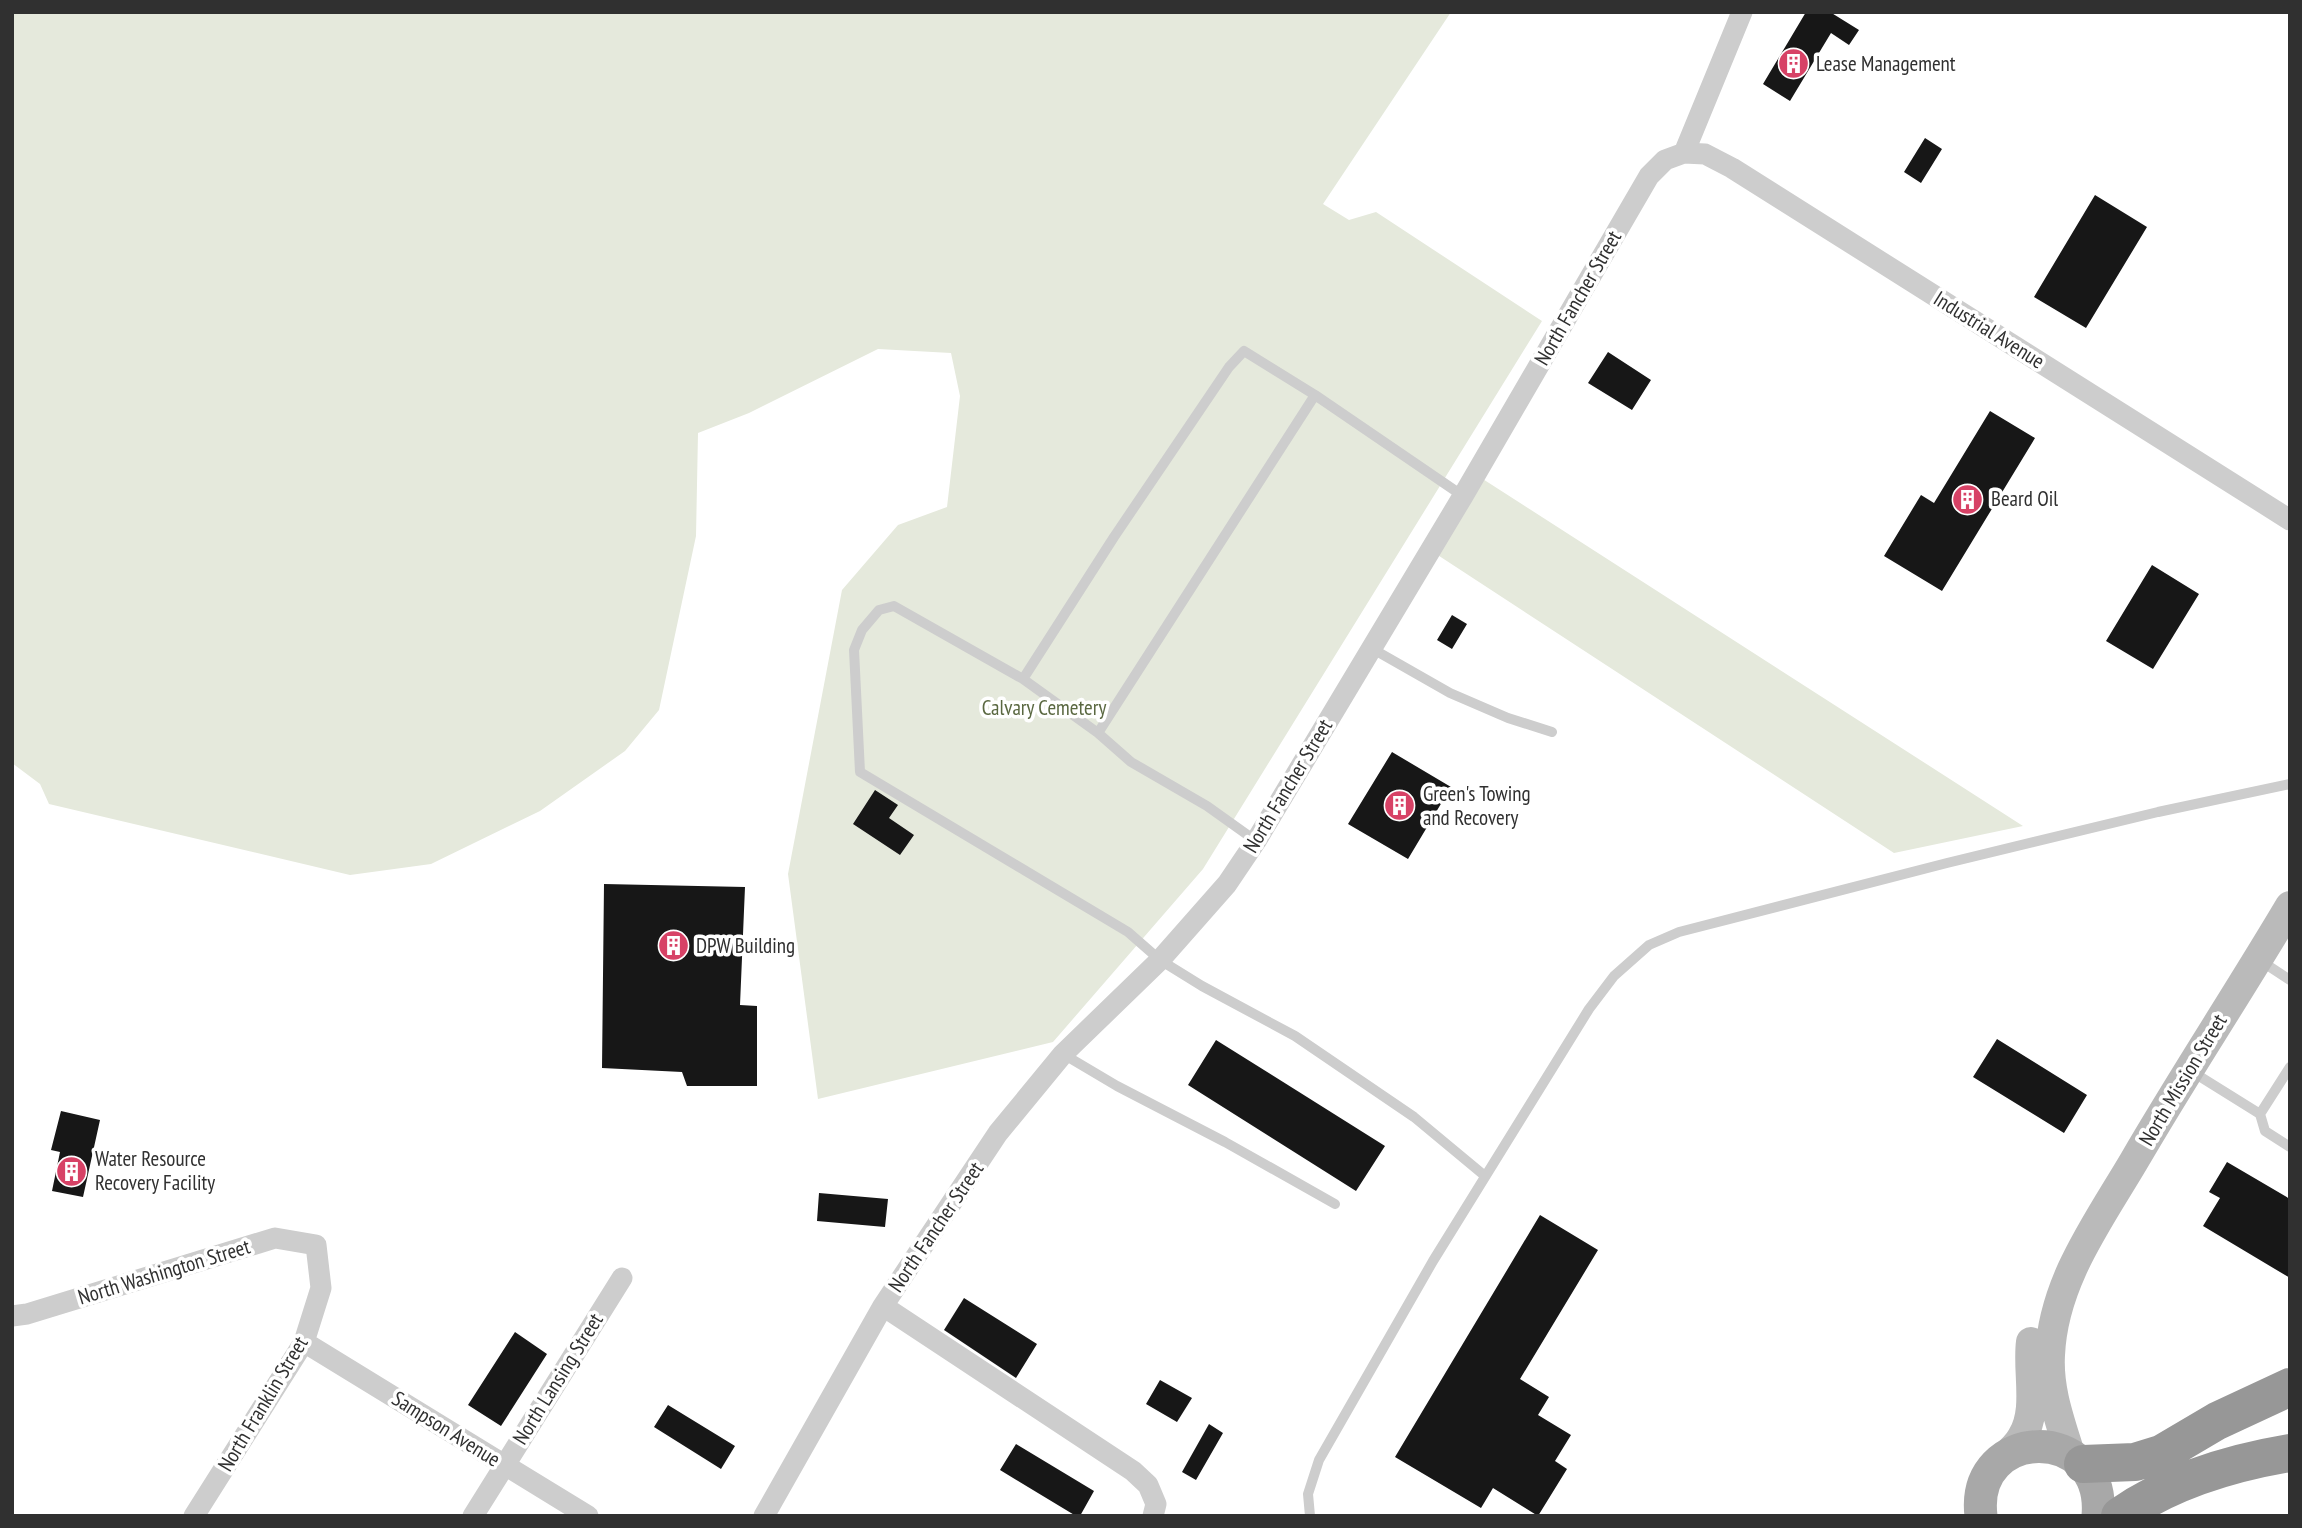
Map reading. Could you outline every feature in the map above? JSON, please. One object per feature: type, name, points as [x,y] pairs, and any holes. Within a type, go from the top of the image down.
[{"type":"highway","points":[[2076,1459],[2135,1462],[2161,1454],[2217,1421],[2290,1387]]},
{"type":"highway","points":[[2120,1516],[2158,1493],[2186,1481],[2290,1453]]},
{"type":"main road","name":"North Mission Street","points":[[2098,1516],[2098,1493],[2090,1473],[2076,1459],[2051,1389],[2050,1354],[2054,1324],[2078,1254],[2188,1069],[2290,906]]},
{"type":"main road","name":"North Mission Street","points":[[1978,1509],[1989,1475],[2018,1443],[2027,1427],[2030,1413],[2030,1348],[2041,1302],[2062,1270],[2078,1254]]},
{"type":"main road","points":[[2003,1458],[2012,1452],[2033,1446],[2055,1448],[2076,1459]]},
{"type":"street","points":[[1684,153],[1742,12]]},
{"type":"street","name":"North Fancher Street","points":[[764,1516],[883,1306],[998,1133],[1063,1054],[1160,960],[1227,884],[1256,841],[1463,496],[1649,176],[1665,160],[1684,153]]},
{"type":"street","name":"Industrial Avenue","points":[[1684,153],[1704,154],[1732,168],[2290,520]]},
{"type":"street","name":"North Washington Street","points":[[12,1316],[27,1314],[275,1238],[316,1245]]},
{"type":"street","name":"North Franklin Street","points":[[194,1516],[304,1342],[321,1288],[316,1245]]},
{"type":"street","name":"North Lansing Street","points":[[473,1516],[622,1278]]},
{"type":"street","points":[[883,1306],[1133,1471],[1148,1485],[1155,1510]]},
{"type":"street","name":"Sampson Avenue","points":[[304,1342],[587,1516]]},
{"type":"lane","points":[[1023,679],[1229,367],[1244,351],[1315,395],[1463,496]]},
{"type":"lane","points":[[1098,733],[1315,395]]},
{"type":"lane","points":[[1256,841],[1207,806],[1131,762],[1098,733],[1023,679],[894,606],[879,610],[862,630],[854,650],[860,772],[1128,932],[1160,960],[1202,986],[1295,1036],[1414,1116],[1485,1176]]},
{"type":"lane","points":[[1371,648],[1450,693],[1508,718],[1552,732]]},
{"type":"lane","points":[[1310,1516],[1308,1494],[1319,1460],[1485,1176],[1589,1009],[1614,975],[1649,945],[1679,932],[1771,907],[2145,816],[2290,784]]},
{"type":"lane","points":[[2258,960],[2290,980]]},
{"type":"lane","points":[[1063,1054],[1116,1086],[1225,1142],[1335,1204]]},
{"type":"lane","points":[[2260,1114],[2290,1067]]},
{"type":"lane","points":[[2188,1069],[2260,1114],[2265,1131],[2290,1147]]},
{"type":"green space","name":"Calvary Cemetery","points":[[12,12],[1451,12],[1323,204],[1349,220],[1376,212],[1542,321],[1203,869],[1053,1042],[818,1099],[788,874],[842,590],[898,525],[947,507],[960,396],[951,353],[878,349],[749,413],[698,433],[696,536],[659,710],[625,751],[540,811],[431,864],[350,875],[49,804],[40,784],[12,763]]},
{"type":"green space","points":[[1475,474],[2023,826],[1894,853],[1430,550]]},
{"type":"building","name":"Lease Management","points":[[1806,12],[1830,12],[1859,30],[1849,45],[1831,33],[1790,101],[1763,84]]},
{"type":"building","points":[[1925,138],[1942,149],[1921,183],[1904,172]]},
{"type":"building","points":[[2095,195],[2147,227],[2086,328],[2034,297]]},
{"type":"building","points":[[1608,352],[1651,380],[1632,410],[1588,383]]},
{"type":"building","name":"Beard Oil","points":[[1990,411],[2035,438],[1942,591],[1884,556],[1921,495],[1934,503]]},
{"type":"building","points":[[2152,565],[2199,594],[2153,669],[2106,641]]},
{"type":"building","points":[[1452,615],[1467,624],[1452,649],[1437,640]]},
{"type":"building","name":"Green's Towing and Recovery","points":[[1392,752],[1451,787],[1408,859],[1348,824]]},
{"type":"building","points":[[875,790],[898,805],[889,818],[914,835],[900,855],[853,824]]},
{"type":"building","name":"DPW Building","points":[[604,884],[745,887],[740,1005],[757,1006],[757,1086],[687,1086],[682,1072],[602,1068]]},
{"type":"building","points":[[1997,1039],[2087,1095],[2064,1133],[1973,1077]]},
{"type":"building","points":[[1216,1040],[1385,1146],[1356,1191],[1188,1085]]},
{"type":"building","name":"Water Resource Recovery Facility","points":[[61,1111],[100,1120],[83,1197],[52,1191],[60,1152],[51,1150]]},
{"type":"building","points":[[2227,1162],[2290,1199],[2290,1278],[2203,1226],[2220,1198],[2209,1192]]},
{"type":"building","points":[[819,1193],[888,1199],[885,1227],[817,1221]]},
{"type":"building","points":[[1540,1215],[1598,1250],[1520,1379],[1549,1397],[1538,1415],[1571,1435],[1555,1461],[1567,1469],[1538,1516],[1493,1488],[1481,1508],[1395,1457]]},
{"type":"building","points":[[964,1298],[1037,1344],[1016,1378],[944,1330]]},
{"type":"building","points":[[515,1332],[547,1354],[501,1426],[468,1405]]},
{"type":"building","points":[[1160,1380],[1192,1398],[1177,1422],[1146,1404]]},
{"type":"building","points":[[668,1405],[735,1446],[721,1469],[654,1427]]},
{"type":"building","points":[[1209,1424],[1223,1433],[1196,1480],[1182,1472]]},
{"type":"building","points":[[1016,1444],[1094,1491],[1080,1516],[1000,1470]]},
{"type":"place","name":"Lease Management","points":[[1793,64]]},
{"type":"place","name":"Beard Oil","points":[[1968,499]]},
{"type":"place","name":"Green's Towing and Recovery","points":[[1400,806]]},
{"type":"place","name":"DPW Building","points":[[673,946]]},
{"type":"place","name":"Water Resource Recovery Facility","points":[[72,1171]]}]
